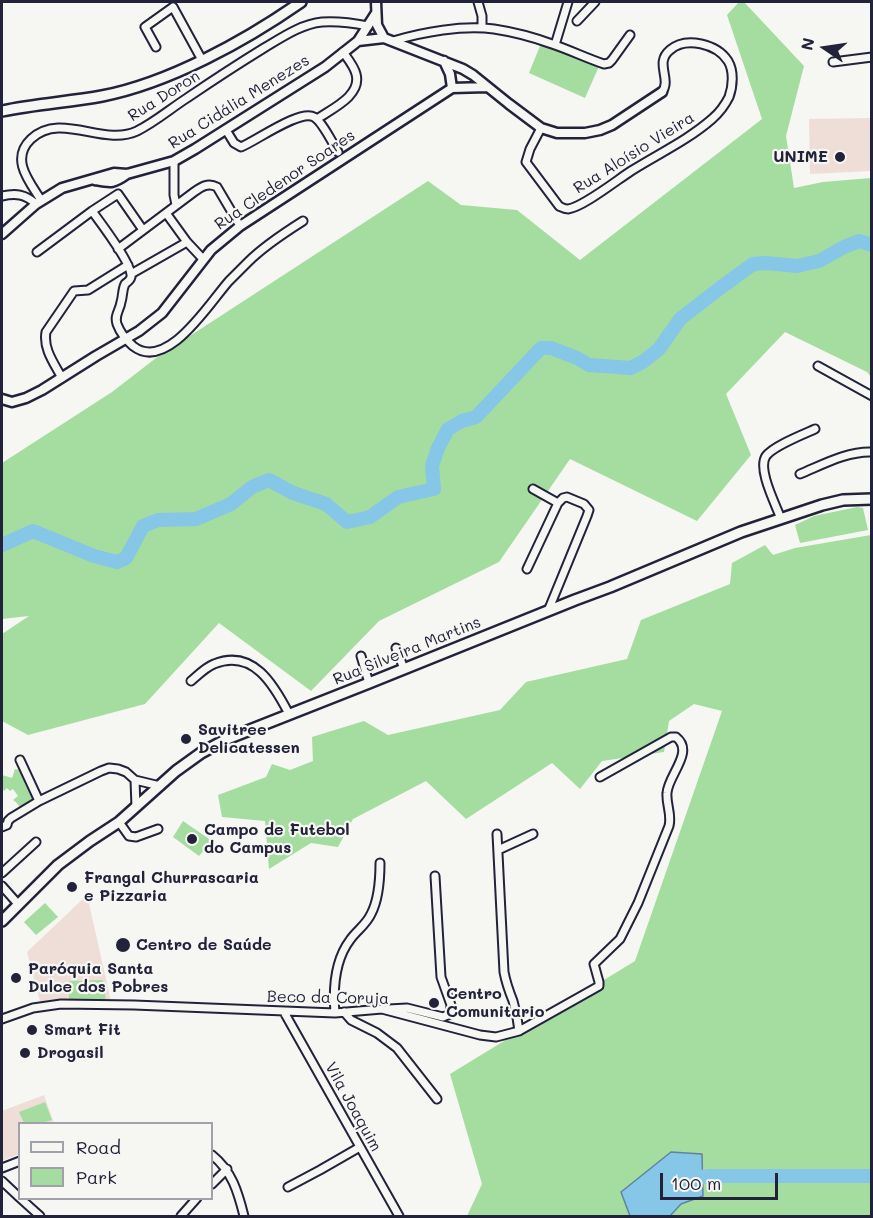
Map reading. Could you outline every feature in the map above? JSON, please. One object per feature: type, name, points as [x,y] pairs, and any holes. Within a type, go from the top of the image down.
[{"type":"main road","points":[[2,111],[103,96],[165,76],[246,37],[300,2]]},
{"type":"main road","name":"Rua Silveira Martins","points":[[2,921],[58,866],[118,822],[176,771],[201,753],[227,739],[741,532],[843,500],[872,499]]},
{"type":"street","points":[[376,2],[377,25],[384,38]]},
{"type":"street","points":[[478,2],[482,16],[482,28]]},
{"type":"street","points":[[555,45],[568,2]]},
{"type":"street","points":[[577,21],[595,2]]},
{"type":"street","points":[[156,47],[146,27],[173,7],[200,58]]},
{"type":"street","name":"Rua Cidália Menezes","points":[[93,180],[112,184],[127,174],[174,161],[325,67],[358,41],[376,13]]},
{"type":"street","name":"Rua Doron","points":[[39,202],[21,159],[22,150],[29,141],[47,129],[62,128],[114,135],[132,133],[246,59],[296,30],[321,22],[368,26]]},
{"type":"street","points":[[393,41],[432,32],[482,28],[509,32],[555,45],[607,64],[630,35]]},
{"type":"street","points":[[358,41],[384,38],[444,61],[473,75],[540,128],[557,133],[585,133],[600,130],[612,125],[662,92]]},
{"type":"street","name":"Rua Aloísio Vieira","points":[[540,128],[526,162],[560,206],[568,209],[594,196],[714,118],[729,96],[732,79],[729,63],[716,50],[705,46],[687,43],[672,48],[666,54],[663,62],[666,84],[662,92]]},
{"type":"street","points":[[317,118],[346,100],[354,89],[355,71],[344,52]]},
{"type":"street","points":[[833,62],[872,57]]},
{"type":"street","points":[[444,61],[450,74],[452,88],[487,87]]},
{"type":"street","name":"Rua Cledenor Soares","points":[[2,399],[19,401],[42,390],[139,331],[162,313],[203,259],[224,238],[452,88]]},
{"type":"street","points":[[226,130],[234,143],[241,147],[289,121],[310,115],[317,118],[338,152]]},
{"type":"street","points":[[174,161],[176,205]]},
{"type":"street","name":"Rua Cidália Menezes","points":[[2,234],[39,202],[62,188],[114,173],[127,174]]},
{"type":"street","points":[[112,184],[143,230]]},
{"type":"street","points":[[118,249],[201,187],[213,185],[217,187],[240,226]]},
{"type":"street","points":[[2,196],[17,194],[32,186]]},
{"type":"street","points":[[17,194],[39,202]]},
{"type":"street","points":[[38,252],[118,194]]},
{"type":"street","points":[[92,211],[128,265],[131,277],[122,293],[122,301],[116,317],[118,327],[125,339],[134,347],[150,352],[159,351],[174,342],[200,319],[229,282],[251,259],[303,221]]},
{"type":"street","points":[[166,213],[187,242],[203,259]]},
{"type":"street","points":[[130,274],[187,242]]},
{"type":"street","points":[[62,378],[46,346],[46,332],[74,291],[88,290],[128,265]]},
{"type":"street","points":[[818,366],[872,396]]},
{"type":"street","points":[[781,519],[765,477],[766,455],[795,437],[815,429]]},
{"type":"street","points":[[800,474],[839,458],[872,452]]},
{"type":"street","points":[[533,489],[558,503]]},
{"type":"street","points":[[527,569],[558,503],[567,497],[584,504],[589,510],[548,611]]},
{"type":"street","points":[[396,648],[404,669]]},
{"type":"street","points":[[361,656],[369,683]]},
{"type":"street","points":[[191,681],[213,664],[235,660],[248,663],[268,679],[278,692],[289,714]]},
{"type":"street","name":"Beco da Coruja","points":[[2,1018],[33,1008],[61,1005],[134,1005],[335,1013],[382,1010],[488,1036],[496,1037],[519,1031],[598,986],[594,964],[621,939],[669,826],[667,793],[669,783],[682,759],[681,741],[676,736],[671,737],[600,777]]},
{"type":"street","points":[[20,760],[39,801]]},
{"type":"street","points":[[2,827],[7,825],[11,818],[39,801],[109,768],[126,772],[135,780],[160,786]]},
{"type":"street","points":[[135,780],[136,807]]},
{"type":"street","points":[[118,822],[129,836],[136,837],[158,829]]},
{"type":"street","points":[[497,834],[504,972],[519,1031]]},
{"type":"street","points":[[498,850],[533,834]]},
{"type":"street","points":[[2,873],[36,842]]},
{"type":"street","points":[[335,1013],[337,971],[350,940],[372,913],[380,880],[380,864]]},
{"type":"street","points":[[382,1010],[407,1008],[443,1017],[450,1014],[451,1005],[441,977],[435,876]]},
{"type":"street","points":[[2,886],[18,904]]},
{"type":"street","name":"Vila Joaquim","points":[[284,1012],[399,1216]]},
{"type":"street","points":[[344,1012],[351,1020],[377,1033],[397,1048],[437,1099]]},
{"type":"street","points":[[288,1187],[360,1147]]},
{"type":"street","points":[[213,1156],[227,1169],[234,1180],[244,1216]]},
{"type":"street","points":[[2,1168],[18,1162]]},
{"type":"street","points":[[213,1183],[227,1169]]},
{"type":"street","points":[[2,1181],[18,1196]]},
{"type":"street","points":[[22,1200],[40,1216]]},
{"type":"street","points":[[181,1216],[196,1200]]},
{"type":"shaded area","name":"UNIME","points":[[871,118],[871,171],[810,174],[809,119]]},
{"type":"shaded area","points":[[87,895],[111,1001],[40,1002],[27,952]]},
{"type":"shaded area","points":[[44,1095],[54,1122],[18,1122],[18,1154],[2,1161],[2,1111]]},
{"type":"green space","points":[[739,2],[744,2],[804,66],[786,136],[794,188],[823,182],[871,178],[871,377],[867,372],[785,332],[726,394],[751,455],[697,521],[570,459],[499,562],[379,621],[311,691],[219,623],[145,704],[28,735],[2,721],[2,634],[29,616],[2,619],[2,463],[112,392],[156,358],[428,181],[461,205],[517,210],[580,260],[762,119],[727,15]]},
{"type":"green space","points":[[542,41],[600,64],[585,98],[529,73]]},
{"type":"green space","points":[[857,507],[863,508],[868,530],[800,543],[795,525],[814,516]]},
{"type":"green space","points":[[871,535],[871,1216],[670,1216],[681,1204],[621,1192],[630,1216],[467,1216],[482,1184],[450,1074],[635,961],[722,711],[694,704],[669,721],[664,752],[602,761],[580,789],[552,763],[466,819],[426,781],[353,819],[338,847],[311,843],[269,869],[265,821],[222,817],[218,795],[266,777],[272,764],[290,770],[313,761],[312,737],[364,721],[388,735],[500,710],[526,682],[627,659],[641,620],[730,584],[732,563],[765,545],[773,555],[795,548]]},
{"type":"green space","points":[[15,769],[20,770],[33,800],[21,809],[13,800],[18,796],[13,789],[10,791],[7,788],[4,791],[2,788],[2,775],[12,778]]},
{"type":"green space","name":"Campo de Futebol do Campus","points":[[183,821],[212,841],[199,856],[173,837]]},
{"type":"green space","points":[[45,903],[58,917],[36,935],[24,922]]},
{"type":"green space","points":[[103,980],[106,1001],[69,1000],[69,981]]},
{"type":"green space","points":[[45,1102],[52,1120],[24,1122],[19,1112]]},
{"type":"water","points":[[671,1152],[702,1154],[703,1196],[681,1204],[670,1216],[630,1216],[621,1192]]},
{"type":"waterway","points":[[2,545],[33,531],[94,556],[117,562],[126,558],[143,526],[158,520],[196,519],[231,504],[252,487],[269,480],[293,493],[326,504],[347,522],[370,517],[398,497],[434,489],[432,466],[448,429],[462,421],[476,417],[541,348],[551,348],[589,365],[631,368],[659,349],[680,319],[753,264],[797,266],[819,261],[859,241],[872,245]]},
{"type":"waterway","points":[[686,1178],[872,1176]]},
{"type":"place","name":"UNIME","points":[[840,157]]},
{"type":"place","name":"Savitree Delicatessen","points":[[186,739]]},
{"type":"place","name":"Campo de Futebol do Campus","points":[[192,839]]},
{"type":"place","name":"Frangal Churrascaria e Pizzaria","points":[[72,887]]},
{"type":"place","name":"Centro de Saúde","points":[[123,945]]},
{"type":"place","name":"Paróquia Santa Dulce dos Pobres","points":[[16,978]]},
{"type":"place","name":"Centro Comunitario","points":[[434,1003]]},
{"type":"place","name":"Smart Fit","points":[[32,1030]]},
{"type":"place","name":"Drogasil","points":[[25,1053]]}]
